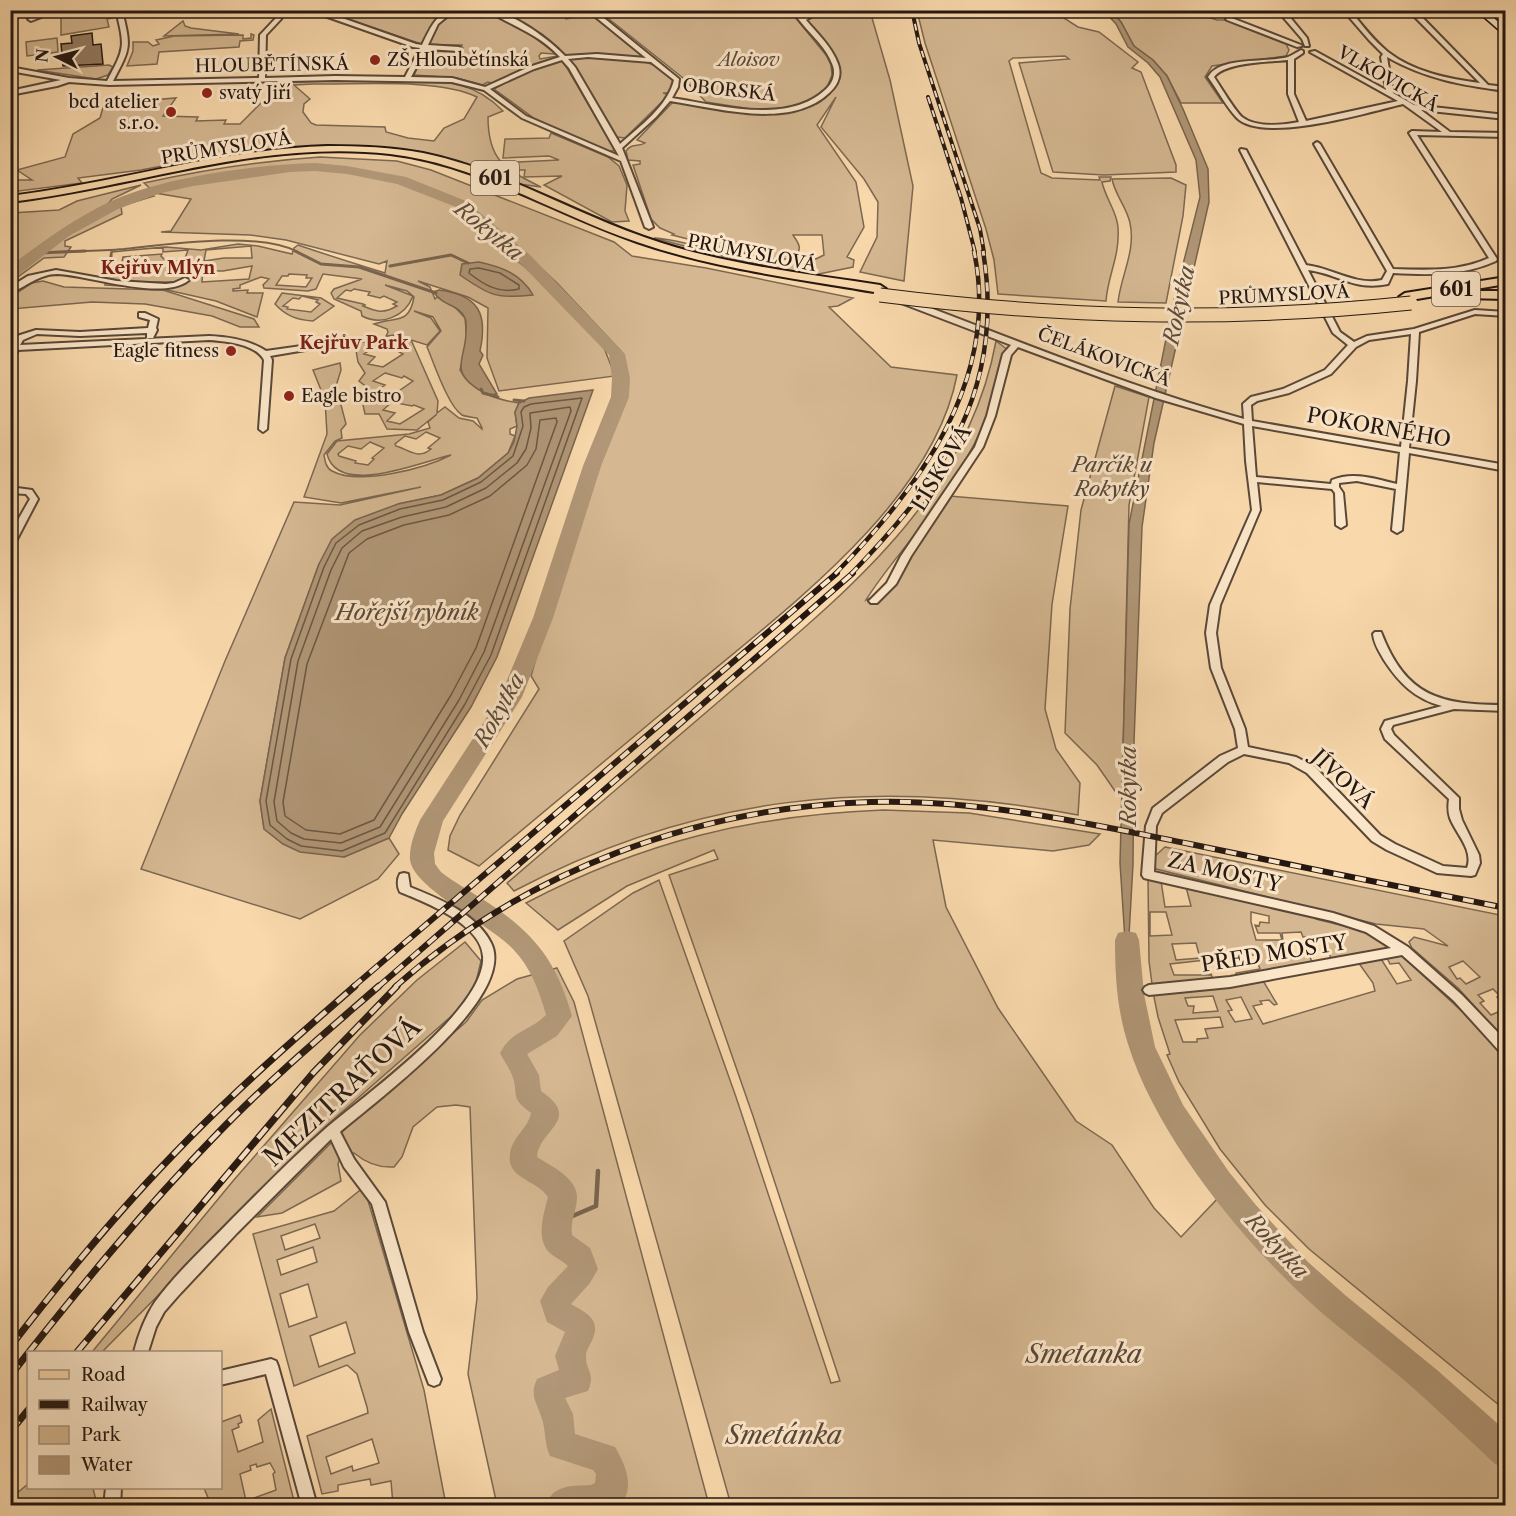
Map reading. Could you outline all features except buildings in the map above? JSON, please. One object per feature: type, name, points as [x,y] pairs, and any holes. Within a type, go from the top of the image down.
[{"type":"main road","name":"PRŮMYSLOVÁ","points":[[10,199],[83,189],[255,154],[319,149],[390,151],[430,157],[472,169],[600,224],[661,246],[881,295]]},
{"type":"main road","name":"PRŮMYSLOVÁ","points":[[10,207],[72,197],[248,159],[314,154],[377,155],[415,160],[459,171],[604,234],[657,252],[742,271],[881,295],[1013,310],[1151,317],[1286,315],[1464,295],[1506,287]]},
{"type":"main road","name":"PRŮMYSLOVÁ","points":[[1408,300],[1506,280]]},
{"type":"main road","points":[[1464,295],[1506,295]]},
{"type":"street","points":[[31,19],[43,14],[81,10]]},
{"type":"street","points":[[109,83],[125,53],[126,41],[119,10]]},
{"type":"street","points":[[262,79],[263,35],[279,18],[281,10]]},
{"type":"street","points":[[303,10],[323,13],[415,46],[459,49]]},
{"type":"street","points":[[408,77],[436,23],[452,10]]},
{"type":"street","points":[[490,10],[535,33],[572,67],[620,148],[649,227]]},
{"type":"street","points":[[590,10],[677,80],[676,89],[669,99],[620,148]]},
{"type":"street","name":"OBORSKÁ","points":[[669,99],[768,112],[797,109],[824,96],[834,84],[837,70],[831,56],[795,10]]},
{"type":"street","points":[[801,20],[819,10]]},
{"type":"street","points":[[1229,19],[1312,52],[1315,49],[1307,45],[1305,39],[1280,10]]},
{"type":"street","points":[[1346,10],[1387,54],[1423,72],[1506,89]]},
{"type":"street","points":[[1411,10],[1486,86]]},
{"type":"street","points":[[1481,11],[1497,10]]},
{"type":"street","points":[[1481,11],[1506,34]]},
{"type":"street","points":[[1307,45],[1291,58],[1226,66],[1213,73],[1211,77],[1235,113],[1246,122],[1273,128],[1403,102]]},
{"type":"street","name":"VLKOVICKÁ","points":[[1312,52],[1413,107],[1448,134]]},
{"type":"street","points":[[1387,54],[1384,57],[1390,94]]},
{"type":"street","points":[[486,89],[525,70],[564,58],[595,56],[651,60]]},
{"type":"street","points":[[1291,58],[1291,94],[1303,123]]},
{"type":"street","name":"HLOUBĚTÍNSKÁ","points":[[10,69],[69,80],[109,83],[408,77],[452,80],[486,89],[524,117],[623,160]]},
{"type":"street","points":[[10,93],[69,80]]},
{"type":"street","points":[[1413,107],[1506,117]]},
{"type":"street","points":[[1391,271],[1454,271],[1474,268],[1493,259],[1412,133],[1506,135]]},
{"type":"street","points":[[1317,144],[1391,271]]},
{"type":"street","points":[[1243,150],[1337,333],[1353,345]]},
{"type":"street","points":[[1302,267],[1323,269],[1351,282],[1364,284],[1385,282],[1391,271]]},
{"type":"street","points":[[10,291],[31,278],[56,272],[117,284],[166,286],[176,285],[185,280]]},
{"type":"street","name":"ČELÁKOVICKÁ","points":[[881,295],[952,318],[1148,392],[1246,422]]},
{"type":"street","points":[[1244,750],[1240,729],[1216,668],[1211,633],[1215,604],[1256,510],[1246,422],[1247,404],[1254,399],[1286,391],[1328,372],[1353,345],[1367,338],[1415,331],[1475,312],[1506,314]]},
{"type":"street","points":[[142,315],[153,319],[153,330],[148,342]]},
{"type":"street","points":[[12,350],[20,338],[36,332],[80,334],[153,330]]},
{"type":"street","points":[[1397,530],[1414,373],[1415,331]]},
{"type":"street","points":[[12,350],[230,339],[245,343],[265,354],[268,360],[263,429]]},
{"type":"street","name":"LÍSKOVÁ","points":[[874,602],[891,584],[906,556],[979,447],[992,416],[1007,354],[1017,343]]},
{"type":"street","points":[[265,354],[323,345]]},
{"type":"street","name":"POKORNÉHO","points":[[1246,422],[1506,468]]},
{"type":"street","points":[[1341,525],[1339,493],[1335,482],[1341,478],[1400,487]]},
{"type":"street","points":[[1252,479],[1335,487]]},
{"type":"street","points":[[10,490],[29,492],[34,499],[10,543]]},
{"type":"street","points":[[1378,634],[1378,640],[1392,666],[1406,681],[1429,698],[1450,706],[1506,708]]},
{"type":"street","name":"JÍVOVÁ","points":[[1244,750],[1292,760],[1311,770],[1376,838],[1409,857],[1441,870],[1471,872],[1474,867],[1475,853],[1456,824],[1452,809],[1454,798],[1389,738],[1386,729],[1389,723],[1450,706]]},
{"type":"street","name":"ZA MOSTY","points":[[1244,750],[1224,759],[1157,811],[1151,826],[1148,875],[1333,916],[1370,929],[1404,950],[1458,998],[1506,1050]]},
{"type":"street","name":"MEZITRAŤOVÁ","points":[[142,1351],[150,1325],[159,1308],[237,1223],[333,1130],[393,1082],[469,1006],[483,980],[489,956],[478,931],[436,902],[405,889],[404,877]]},
{"type":"street","name":"PŘED MOSTY","points":[[1149,990],[1230,982],[1404,950]]},
{"type":"street","points":[[333,1130],[349,1163],[378,1202],[416,1332],[434,1379]]},
{"type":"street","points":[[222,1378],[271,1366],[310,1506]]},
{"type":"street","points":[[112,1506],[114,1489]]},
{"type":"green space","points":[[426,10],[438,13],[448,11],[434,22],[421,44],[324,11],[342,11],[341,13],[355,17],[361,15],[348,11]]},
{"type":"green space","points":[[112,11],[113,18],[107,19],[109,27],[61,35],[61,17],[73,13]]},
{"type":"green space","points":[[456,11],[468,11],[482,18],[487,15],[478,11],[485,11],[526,31],[556,54],[541,53],[540,59],[557,56],[559,58],[523,69],[494,84],[488,82],[482,85],[457,78],[414,75],[424,51],[460,51],[462,45],[427,45],[439,24]]},
{"type":"green space","points":[[496,11],[512,15],[520,12],[517,11],[573,11],[569,12],[572,14],[564,16],[566,19],[577,17],[575,15],[586,11],[643,55],[640,58],[597,54],[567,56],[543,35]]},
{"type":"green space","name":"Aloisov","points":[[599,11],[790,11],[826,55],[831,65],[832,75],[825,92],[794,108],[757,110],[706,102],[683,78]]},
{"type":"green space","points":[[819,11],[870,11],[890,80],[913,186],[904,281],[860,272],[877,237],[878,202],[864,179],[821,127],[836,97],[817,125],[856,182],[864,227],[847,257],[854,260],[853,267],[814,275],[741,261],[654,238],[673,240],[763,262],[785,264],[806,262],[824,255],[822,235],[793,235],[799,247],[797,256],[788,259],[767,259],[672,235],[674,234],[660,228],[651,219],[633,165],[640,164],[640,161],[628,160],[626,151],[630,147],[645,143],[637,140],[672,103],[679,102],[739,111],[785,112],[806,108],[823,100],[834,87],[837,64],[804,20]]},
{"type":"green space","points":[[917,11],[930,11],[931,15],[970,16],[971,11],[1034,11],[1053,11],[1078,27],[1099,32],[1138,62],[1132,68],[1141,72],[1176,165],[1176,172],[1104,175],[1053,172],[1019,63],[1069,59],[1065,56],[1013,58],[1009,61],[1041,173],[1052,178],[1100,180],[1099,177],[1111,177],[1110,181],[1102,182],[1117,221],[1118,238],[1106,301],[998,294],[994,260],[986,229],[925,43]]},
{"type":"green space","points":[[1111,11],[1188,11],[1217,20],[1226,20],[1286,44],[1289,50],[1286,56],[1212,66],[1205,77],[1223,103],[1181,103],[1167,76],[1153,60],[1134,46],[1121,22]]},
{"type":"green space","points":[[183,21],[185,26],[191,28],[239,34],[164,36]]},
{"type":"green space","points":[[251,34],[254,35],[253,40],[240,41],[239,47],[159,52],[157,64],[127,66],[133,51],[133,42],[148,42],[153,46],[159,44],[156,40],[174,36],[243,35],[243,39],[251,38]]},
{"type":"green space","points":[[57,38],[58,52],[27,56],[26,42]]},
{"type":"green space","points":[[600,57],[631,59],[651,64],[668,74],[674,83],[670,93],[663,93],[669,95],[625,138],[617,137],[570,59]]},
{"type":"green space","points":[[561,60],[615,150],[608,152],[535,119],[494,89],[517,76]]},
{"type":"green space","points":[[109,65],[113,67],[108,75],[96,79],[37,70]]},
{"type":"green space","points":[[402,79],[456,84],[480,93],[503,111],[488,117],[491,144],[495,154],[508,169],[541,187],[512,183],[452,160],[418,152],[328,145],[242,151],[141,170],[78,178],[82,183],[11,192],[10,180],[32,180],[17,170],[65,157],[73,134],[100,118],[104,104],[176,98],[163,116],[198,117],[196,121],[226,120],[224,124],[240,124],[273,91],[291,82]],"holes":[[[294,85],[420,85],[442,87],[477,97],[464,119],[444,128],[434,141],[408,138],[386,132],[385,127],[311,123],[303,112],[304,104],[310,99]]]},
{"type":"green space","points":[[551,133],[608,157],[619,166],[627,185],[625,211],[629,221],[612,222],[544,185],[562,176],[524,177],[525,170],[517,170],[518,162],[559,160],[549,156],[503,158],[505,139],[549,138]]},
{"type":"green space","points":[[320,157],[397,161],[431,170],[614,242],[632,256],[706,268],[853,298],[838,306],[829,307],[891,367],[957,375],[943,422],[919,466],[887,509],[851,550],[770,624],[479,866],[448,850],[450,836],[460,815],[539,689],[531,676],[542,637],[628,383],[621,351],[557,283],[523,251],[483,232],[532,273],[603,345],[615,376],[499,391],[487,358],[488,308],[468,297],[418,281],[430,287],[435,299],[437,297],[453,305],[465,318],[467,341],[460,370],[470,384],[477,389],[502,400],[519,403],[515,412],[517,426],[510,429],[510,434],[515,436],[508,453],[478,478],[441,495],[398,504],[319,564],[285,658],[260,801],[264,828],[344,857],[389,838],[399,854],[378,879],[300,919],[141,869],[225,661],[294,502],[340,505],[421,487],[341,503],[304,497],[327,434],[325,400],[313,370],[340,363],[341,370],[336,386],[346,424],[341,430],[342,438],[335,441],[324,455],[328,468],[332,471],[358,477],[392,474],[426,465],[451,455],[402,469],[364,475],[347,474],[334,467],[327,454],[337,441],[409,434],[430,428],[428,422],[437,414],[417,430],[387,429],[379,414],[365,414],[363,405],[373,392],[359,381],[365,373],[358,362],[355,344],[394,336],[412,342],[438,401],[437,413],[445,407],[459,418],[473,421],[482,428],[477,418],[464,416],[457,410],[442,384],[427,347],[441,331],[433,317],[414,311],[431,318],[440,331],[427,345],[395,335],[386,336],[387,329],[374,324],[405,316],[412,306],[413,296],[404,309],[392,318],[369,319],[362,316],[361,311],[334,299],[331,293],[334,289],[362,279],[323,274],[316,289],[308,291],[264,288],[263,285],[269,279],[261,277],[240,285],[240,288],[233,289],[233,291],[248,290],[247,293],[263,293],[257,317],[216,301],[167,290],[172,282],[143,282],[138,287],[105,285],[111,252],[125,251],[112,252],[111,267],[121,266],[123,257],[162,254],[161,256],[166,261],[184,261],[188,250],[163,252],[163,247],[201,250],[238,244],[258,246],[292,254],[298,245],[385,273],[387,261],[379,264],[286,240],[250,235],[161,232],[171,231],[191,199],[155,193],[144,183],[231,167]],"holes":[[[251,246],[252,258],[204,261],[206,250]],[[252,266],[249,279],[202,282],[203,271],[223,271]],[[289,274],[307,275],[306,278],[312,278],[306,287],[276,285],[282,276]],[[385,285],[407,291],[413,296]],[[354,289],[370,292],[368,295],[380,298],[384,296],[397,302],[393,304],[397,306],[384,311],[376,311],[363,304],[337,298],[346,290]],[[376,346],[392,351],[394,349],[403,354],[383,367],[368,364],[375,357],[364,354]],[[385,373],[402,378],[404,376],[413,381],[393,395],[377,391],[385,385],[373,381]],[[392,402],[424,409],[400,424],[387,421],[395,413],[383,410]],[[426,432],[440,438],[428,448],[431,449],[422,454],[414,453],[395,444],[405,436],[416,439]],[[370,442],[384,448],[372,458],[374,459],[368,465],[355,463],[356,461],[338,454],[348,446],[361,449]]]},
{"type":"green space","points":[[1171,178],[1186,185],[1183,216],[1166,303],[1118,302],[1130,253],[1131,233],[1128,217],[1112,179]]},
{"type":"green space","points":[[141,185],[112,199],[107,205],[70,227],[11,271],[13,235],[11,213],[59,210],[77,201]]},
{"type":"green space","points":[[151,194],[154,196],[121,206],[122,214],[65,241],[65,246],[71,247],[64,257],[44,258],[11,282],[11,277],[77,228],[112,209]]},
{"type":"green space","points":[[43,281],[64,287],[163,290],[254,319],[259,327],[240,327],[212,316],[145,304],[92,302],[11,309],[11,297],[32,283]]},
{"type":"green space","points":[[282,293],[321,298],[334,306],[313,321],[292,317],[275,304]],"holes":[[[302,296],[318,300],[316,302],[320,304],[311,312],[287,309],[288,307],[283,306],[293,298],[299,299]]]},
{"type":"green space","points":[[996,341],[1008,350],[995,397],[975,442],[936,506],[866,600],[890,591],[949,496],[1068,506],[1052,604],[1045,709],[1056,749],[1080,783],[1078,815],[1003,803],[931,797],[859,797],[789,802],[720,814],[651,833],[583,858],[514,891],[507,883],[811,622],[893,541],[928,497],[958,450],[981,398]]},
{"type":"green space","name":"Parčík u Rokytky","points":[[1115,386],[1149,397],[1129,505],[1122,792],[1115,791],[1097,765],[1065,733],[1070,609],[1081,510]]},
{"type":"green space","name":"Smetanka","points":[[883,810],[969,813],[1100,834],[1089,845],[1053,851],[933,840],[946,907],[998,1008],[1076,1121],[1112,1145],[1154,1208],[1181,1237],[1222,1194],[1270,1249],[1322,1301],[1461,1418],[1505,1459],[1505,1505],[731,1505],[588,996],[564,941],[633,893],[659,880],[736,1097],[831,1383],[840,1381],[753,1116],[669,875],[718,859],[714,850],[627,886],[558,930],[526,903],[612,863],[699,836],[788,818]]},
{"type":"green space","points":[[1165,847],[1505,916],[1505,1006],[1493,989],[1478,995],[1484,1001],[1480,1003],[1491,1015],[1505,1009],[1505,1027],[1502,1028],[1505,1032],[1505,1040],[1458,988],[1412,948],[1409,942],[1414,937],[1448,946],[1424,929],[1376,924],[1144,866]],"holes":[[[1463,961],[1480,977],[1466,984],[1460,978],[1457,979],[1449,967]]]},
{"type":"green space","points":[[1148,879],[1161,881],[1165,907],[1191,906],[1186,887],[1315,916],[1316,919],[1361,930],[1394,949],[1332,961],[1323,936],[1303,937],[1301,932],[1282,933],[1285,955],[1309,954],[1313,965],[1237,978],[1236,973],[1260,969],[1255,955],[1238,955],[1237,952],[1233,952],[1206,957],[1213,980],[1152,984],[1149,961]],"holes":[[[1150,912],[1166,912],[1172,935],[1150,936]],[[1251,912],[1269,916],[1269,923],[1260,922],[1259,926],[1255,925],[1258,933],[1280,933],[1282,940],[1256,940]],[[1196,943],[1200,958],[1176,960],[1172,944]],[[1206,960],[1210,975],[1174,975],[1170,964]]]},
{"type":"green space","points":[[465,942],[481,961],[475,986],[455,1013],[325,1127],[103,1351],[93,1351],[233,1181],[360,1035],[417,980]]},
{"type":"green space","points":[[1401,955],[1481,1029],[1505,1059],[1505,1410],[1309,1249],[1265,1205],[1220,1149],[1179,1082],[1167,1055],[1170,1054],[1153,992],[1262,979],[1277,1004],[1274,1005],[1269,1000],[1260,1001],[1262,1004],[1253,1006],[1263,1024],[1375,991],[1373,983],[1358,962]],"holes":[[[1387,958],[1390,964],[1399,963],[1411,980],[1397,984],[1381,959]],[[1213,996],[1218,1011],[1193,1013],[1194,1006],[1188,1006],[1185,998]],[[1241,997],[1252,1019],[1235,1022],[1228,1011],[1232,1010],[1226,1000]],[[1220,1017],[1223,1027],[1205,1029],[1208,1038],[1197,1039],[1197,1042],[1183,1042],[1175,1020]]]},
{"type":"green space","points":[[557,968],[574,1002],[709,1505],[497,1505],[468,1374],[477,1298],[470,1107],[456,1105],[437,1107],[413,1127],[402,1157],[394,1167],[373,1164],[354,1153],[341,1155],[338,1164],[341,1181],[282,1213],[257,1217],[355,1119],[466,1022],[482,1000],[517,979]]},
{"type":"green space","points":[[364,1187],[424,1390],[446,1505],[393,1505],[391,1481],[371,1485],[370,1479],[338,1485],[338,1491],[322,1494],[307,1436],[368,1413],[367,1407],[357,1374],[347,1365],[294,1386],[253,1234],[334,1211]],"holes":[[[315,1224],[320,1238],[285,1250],[281,1236]],[[313,1247],[317,1262],[281,1275],[277,1260]],[[308,1284],[317,1317],[289,1327],[280,1294]],[[346,1322],[355,1353],[319,1367],[310,1336]],[[372,1439],[379,1463],[353,1471],[352,1466],[331,1474],[326,1457]]]},
{"type":"green space","points":[[271,1409],[295,1505],[211,1505],[204,1489],[222,1489],[222,1422],[240,1415],[242,1422],[238,1424],[239,1427],[232,1430],[238,1452],[263,1442],[258,1420]],"holes":[[[270,1463],[275,1472],[273,1474],[276,1490],[246,1501],[240,1474],[251,1470],[250,1466],[256,1464],[257,1467]]]},
{"type":"green space","points":[[27,1485],[27,1489],[93,1489],[97,1505],[11,1505],[11,1498]]},
{"type":"water","points":[[1104,11],[1111,11],[1121,22],[1134,46],[1153,60],[1167,76],[1208,169],[1209,202],[1154,443],[1142,527],[1134,742],[1133,864],[1127,971],[1120,863],[1129,524],[1173,304],[1200,197],[1196,160],[1160,77],[1148,63],[1128,47],[1116,24]]},
{"type":"water","points":[[479,262],[510,272],[523,282],[533,295],[511,297],[494,294],[479,288],[460,275],[462,264]]},
{"type":"water","points":[[439,290],[463,296],[478,308],[483,327],[480,351],[483,355],[479,364],[497,394],[483,392],[467,381],[463,375],[461,362],[466,320],[460,311],[442,301],[433,292]]},
{"type":"water","name":"Hořejší rybník","points":[[593,390],[497,657],[471,707],[389,838],[344,857],[300,852],[283,844],[264,829],[260,801],[285,658],[319,564],[332,539],[355,520],[398,504],[441,495],[478,478],[508,453],[514,442],[517,426],[515,412],[519,403],[529,398]]},
{"type":"waterway","name":"Rokytka","points":[[10,274],[64,233],[113,206],[157,190],[193,182],[290,168],[315,167],[347,170],[401,180],[461,204],[524,258],[617,354],[621,378],[620,397],[592,466],[543,618],[511,697],[432,820],[422,853],[423,864],[433,878],[509,930],[534,956],[552,992],[559,1016],[547,1029],[522,1043],[513,1053],[526,1075],[528,1096],[545,1108],[541,1125],[526,1145],[523,1163],[555,1183],[563,1196],[556,1223],[558,1242],[580,1257],[583,1269],[555,1301],[558,1312],[580,1325],[580,1333],[570,1356],[577,1381],[548,1389],[549,1401],[557,1414],[561,1445],[604,1458],[612,1472],[610,1492],[595,1501],[566,1502],[561,1506]]},
{"type":"waterway","points":[[54,252],[115,250],[213,241],[260,242],[298,252]]},
{"type":"waterway","points":[[38,253],[85,251]]},
{"type":"waterway","points":[[295,251],[321,264],[359,267],[436,293]]},
{"type":"waterway","points":[[390,266],[451,255],[468,263]]},
{"type":"waterway","points":[[481,389],[483,393],[498,397]]},
{"type":"waterway","points":[[514,400],[524,401]]},
{"type":"waterway","name":"Rokytka","points":[[1127,940],[1135,1023],[1142,1047],[1155,1079],[1173,1113],[1219,1180],[1271,1243],[1323,1295],[1427,1380],[1506,1453]]},
{"type":"waterway","points":[[556,1223],[596,1206],[598,1171]]},
{"type":"railway","points":[[912,10],[919,43],[980,229],[984,252]]},
{"type":"railway","points":[[928,97],[961,198],[975,252]]},
{"type":"railway","points":[[835,574],[896,505],[923,468],[946,428],[964,387],[975,343],[979,298],[974,251]]},
{"type":"railway","points":[[851,574],[914,503],[960,429],[976,389],[985,346],[988,301],[983,251]]},
{"type":"railway","points":[[353,987],[837,573]]},
{"type":"railway","points":[[378,987],[853,573]]},
{"type":"railway","points":[[395,987],[446,946],[500,910],[557,879],[616,853],[678,832],[742,817],[806,807],[871,802],[952,804],[1032,814],[1506,908]]},
{"type":"railway","points":[[10,1347],[88,1249],[172,1156],[238,1090],[355,986]]},
{"type":"railway","points":[[30,1351],[111,1252],[190,1162],[257,1095],[379,986]]},
{"type":"railway","points":[[78,1351],[313,1073],[397,986]]},
{"type":"railway","points":[[10,1376],[27,1355]]},
{"type":"railway","points":[[10,1432],[27,1411]]},
{"type":"place","name":"ZŠ Hloubětínská","points":[[375,60]]},
{"type":"place","name":"svatý Jiří","points":[[207,93]]},
{"type":"place","name":"bcd atelier s.r.o.","points":[[171,112]]},
{"type":"place","name":"Eagle fitness","points":[[231,351]]},
{"type":"place","name":"Eagle bistro","points":[[289,396]]},
{"type":"district","name":"Kejřův Mlýn","points":[[158,268]]},
{"type":"district","name":"Kejřův Park","points":[[354,343]]},
{"type":"park label","name":"Smetánka","points":[[784,1435]]}]
